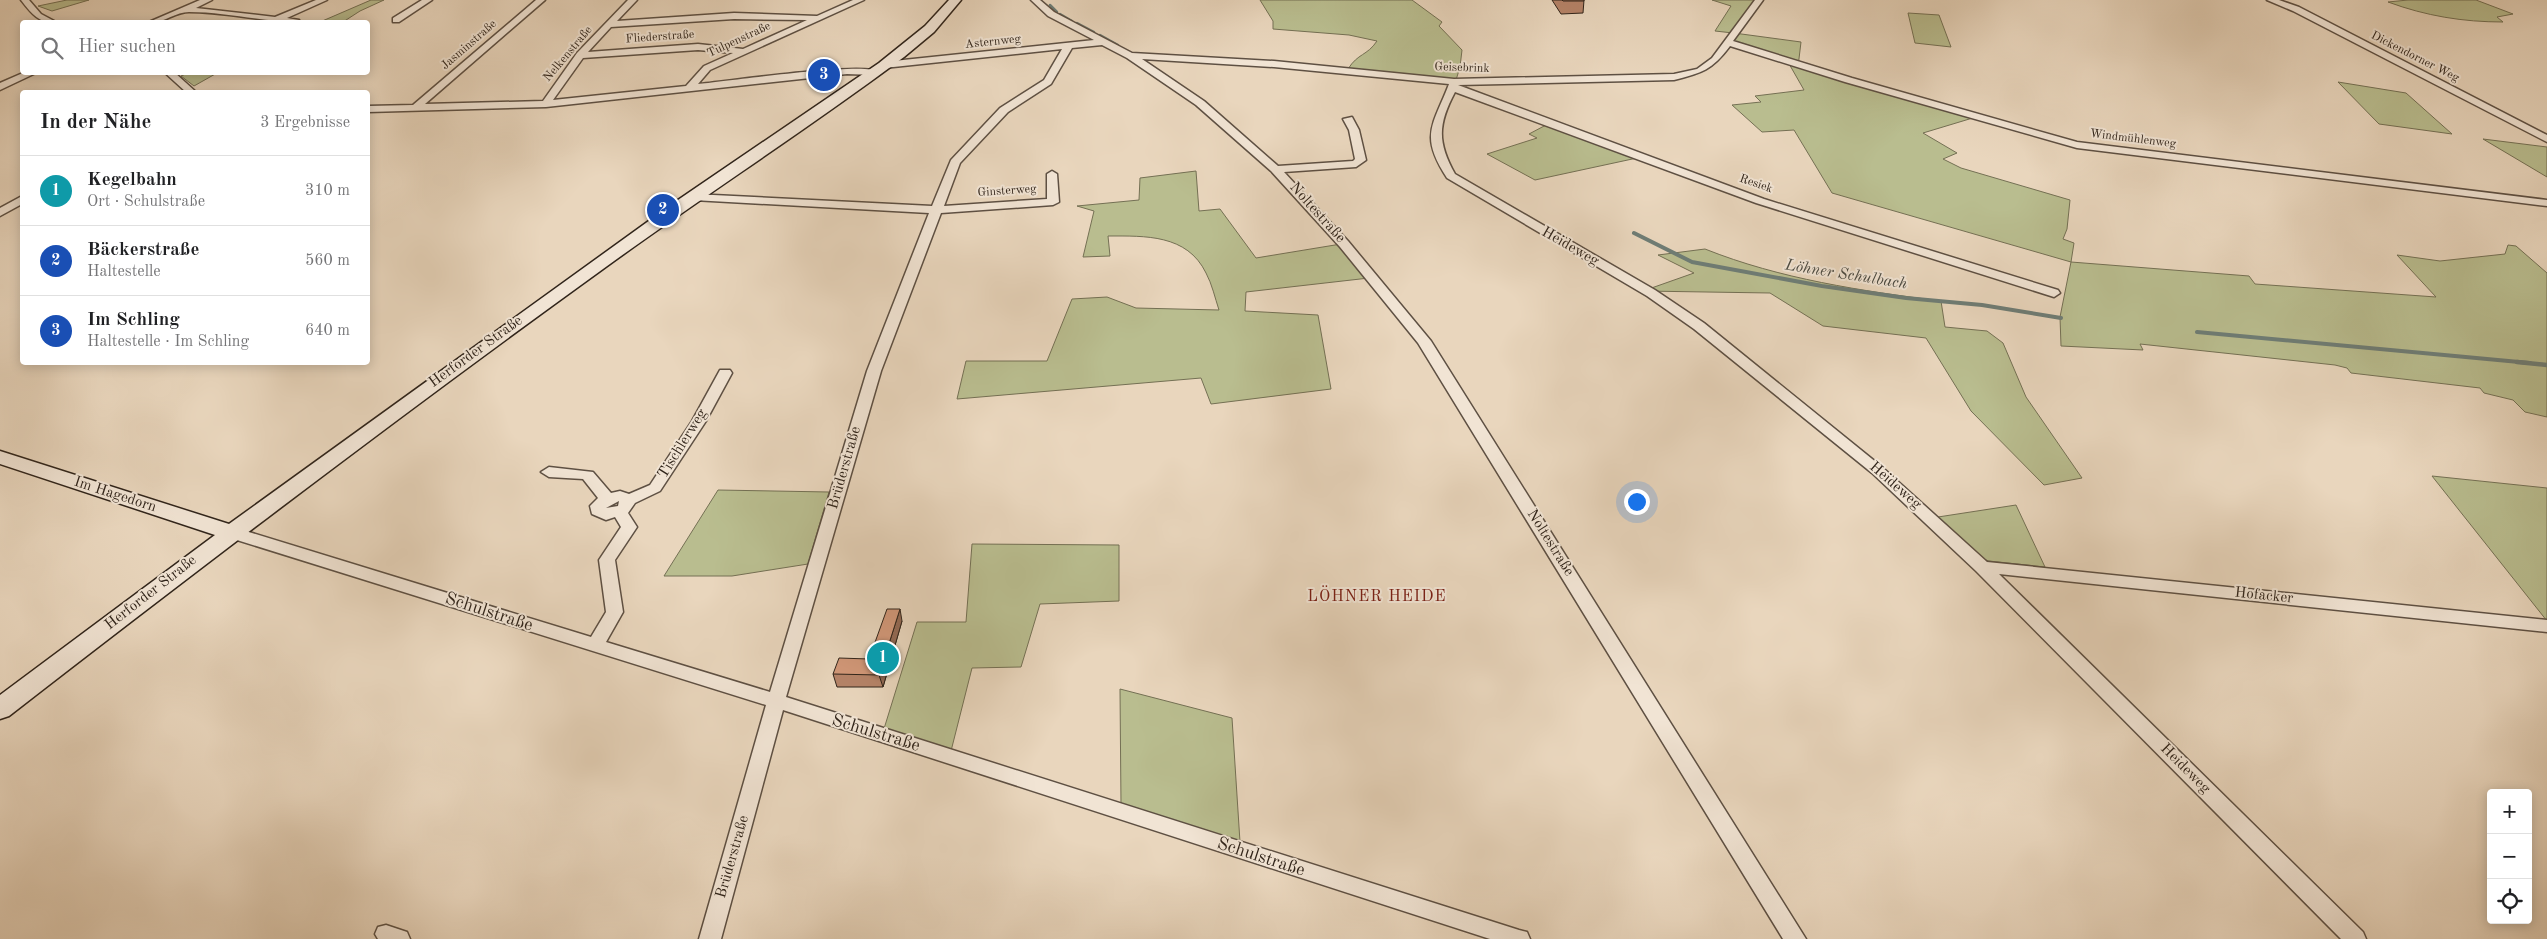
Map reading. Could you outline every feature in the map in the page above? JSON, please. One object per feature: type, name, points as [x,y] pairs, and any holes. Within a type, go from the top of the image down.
[{"type":"main road","name":"Herforder Straße","points":[[0,709],[230,532],[465,360],[879,69],[927,33],[955,0]]},
{"type":"main road","name":"Im Hagedorn","points":[[0,457],[230,532]]},
{"type":"street","points":[[25,0],[38,16],[47,20]]},
{"type":"street","points":[[158,20],[208,0]]},
{"type":"street","points":[[277,19],[323,0]]},
{"type":"street","points":[[396,20],[428,0]]},
{"type":"street","name":"Jasminstraße","points":[[414,108],[541,0]]},
{"type":"street","name":"Nelkenstraße","points":[[546,104],[556,84],[580,55],[633,0]]},
{"type":"street","name":"Tulpenstraße","points":[[690,87],[707,68],[860,0]]},
{"type":"street","name":"Noltestraße","points":[[1035,0],[1051,14],[1130,56],[1200,103],[1275,169],[1344,244],[1424,341],[1795,939]]},
{"type":"street","name":"Geisebrink","points":[[1130,56],[1281,65],[1454,85],[1689,75],[1700,71],[1715,60],[1759,0]]},
{"type":"street","name":"Dickendorner Weg","points":[[2270,0],[2296,9],[2547,139]]},
{"type":"street","points":[[186,9],[283,20]]},
{"type":"street","points":[[610,24],[734,16],[816,18]]},
{"type":"street","name":"Asternweg","points":[[370,109],[546,104],[690,87],[879,69],[1103,42]]},
{"type":"street","name":"Windmühlenweg","points":[[1727,42],[1833,76],[1981,117],[2042,137],[2077,145],[2547,203]]},
{"type":"street","name":"Fliederstraße","points":[[580,55],[698,47],[742,51]]},
{"type":"street","name":"Brüderstraße","points":[[710,939],[776,701],[874,371],[955,162],[1004,110],[1048,82],[1068,47]]},
{"type":"street","points":[[0,87],[27,75]]},
{"type":"street","points":[[171,75],[187,90]]},
{"type":"street","name":"Resiek","points":[[1454,85],[1760,201],[2054,292]]},
{"type":"street","name":"Heideweg","points":[[1454,85],[1443,106],[1434,134],[1434,144],[1438,154],[1451,176],[1651,293],[1700,326],[1877,470],[1982,567],[2356,939]]},
{"type":"street","name":"Noltestraße","points":[[1275,169],[1356,164],[1361,160],[1354,130],[1348,119]]},
{"type":"street","name":"Ginsterweg","points":[[936,210],[1053,202],[1052,174]]},
{"type":"street","points":[[693,198],[936,210]]},
{"type":"street","points":[[0,213],[20,199]]},
{"type":"street","name":"Tischlerweg","points":[[624,506],[655,488],[699,421],[725,373]]},
{"type":"street","points":[[549,472],[588,475],[607,498],[620,496],[624,506],[629,527],[607,560],[615,612],[595,645]]},
{"type":"street","name":"Schulstraße","points":[[230,532],[776,701],[1519,939]]},
{"type":"street","name":"Hofacker","points":[[1982,567],[2547,626]]},
{"type":"green space","points":[[67,0],[89,0],[52,11],[38,6]]},
{"type":"green space","points":[[371,0],[384,0],[346,20],[325,20]]},
{"type":"green space","points":[[1260,0],[1412,0],[1442,22],[1439,26],[1462,50],[1456,80],[1348,69],[1355,60],[1377,41],[1349,35],[1273,29],[1273,21]]},
{"type":"green space","points":[[1712,0],[1756,0],[1734,33],[1801,42],[1798,67],[1976,117],[1923,133],[1957,153],[1943,159],[1961,168],[2070,200],[2067,229],[2063,239],[2074,243],[2071,262],[1832,193],[1794,130],[1762,132],[1732,105],[1761,102],[1755,96],[1804,90],[1788,62],[1728,43],[1733,33],[1715,31],[1731,6]]},
{"type":"green space","points":[[2408,0],[2476,0],[2513,14],[2497,17],[2503,22],[2474,21],[2431,14],[2388,2]]},
{"type":"green space","points":[[1908,13],[1939,15],[1951,47],[1915,43]]},
{"type":"green space","points":[[183,75],[213,75],[194,86],[181,76]]},
{"type":"green space","points":[[2338,82],[2406,93],[2452,134],[2379,124]]},
{"type":"green space","points":[[1546,125],[1637,158],[1535,180],[1487,154],[1537,138],[1529,134]]},
{"type":"green space","points":[[2483,139],[2547,147],[2547,177]]},
{"type":"green space","points":[[1196,171],[1199,211],[1220,209],[1256,258],[1341,244],[1369,278],[1246,292],[1245,311],[1318,315],[1331,389],[1211,404],[1201,378],[957,399],[966,361],[1047,361],[1072,299],[1107,297],[1136,308],[1219,310],[1212,286],[1198,260],[1176,244],[1150,237],[1108,236],[1110,256],[1083,257],[1094,211],[1077,206],[1139,200],[1140,178]]},
{"type":"green space","points":[[2508,245],[2516,246],[2547,273],[2547,417],[2525,412],[2513,400],[2484,393],[2480,388],[2351,373],[2347,368],[2335,365],[2140,344],[2143,350],[2061,346],[2060,317],[2071,262],[2249,276],[2255,284],[2436,297],[2397,255],[2440,261],[2505,254]]},
{"type":"green space","points":[[1705,249],[1792,276],[1851,288],[1941,301],[1945,327],[1987,331],[2003,343],[2026,397],[2082,478],[2044,485],[1971,411],[1926,338],[1823,326],[1770,293],[1643,291],[1694,273],[1658,255]]},
{"type":"green space","points":[[2432,476],[2547,488],[2547,621]]},
{"type":"green space","points":[[718,490],[829,492],[808,564],[732,576],[664,576]]},
{"type":"green space","points":[[2016,505],[2045,567],[1989,561],[1980,558],[1938,517]]},
{"type":"green space","points":[[972,544],[1119,545],[1119,601],[1040,604],[1021,667],[972,668],[951,751],[883,732],[917,622],[966,622]]},
{"type":"green space","points":[[1120,689],[1232,718],[1240,842],[1121,805]]},
{"type":"building","points":[[1584,0],[1584,1],[1563,1]]},
{"type":"building","points":[[887,609],[900,609],[879,675],[833,674],[839,658],[869,659]]},
{"type":"waterway","points":[[1050,5],[1057,12]]},
{"type":"waterway","points":[[1060,14],[1072,21]]},
{"type":"waterway","points":[[1077,23],[1094,32]]},
{"type":"waterway","points":[[1100,35],[1118,45]]},
{"type":"waterway","name":"Löhner Schulbach","points":[[1634,233],[1692,262],[1822,286],[1906,298],[1982,305],[2061,318]]},
{"type":"waterway","points":[[2197,332],[2530,363]]},
{"type":"waterway","points":[[2517,362],[2547,365]]},
{"type":"place","name":"Im Schling","points":[[824,75]]},
{"type":"place","name":"Bäckerstraße","points":[[663,210]]},
{"type":"place","name":"Kegelbahn","points":[[883,658]]},
{"type":"district","name":"LÖHNER HEIDE","points":[[1377,597]]}]
